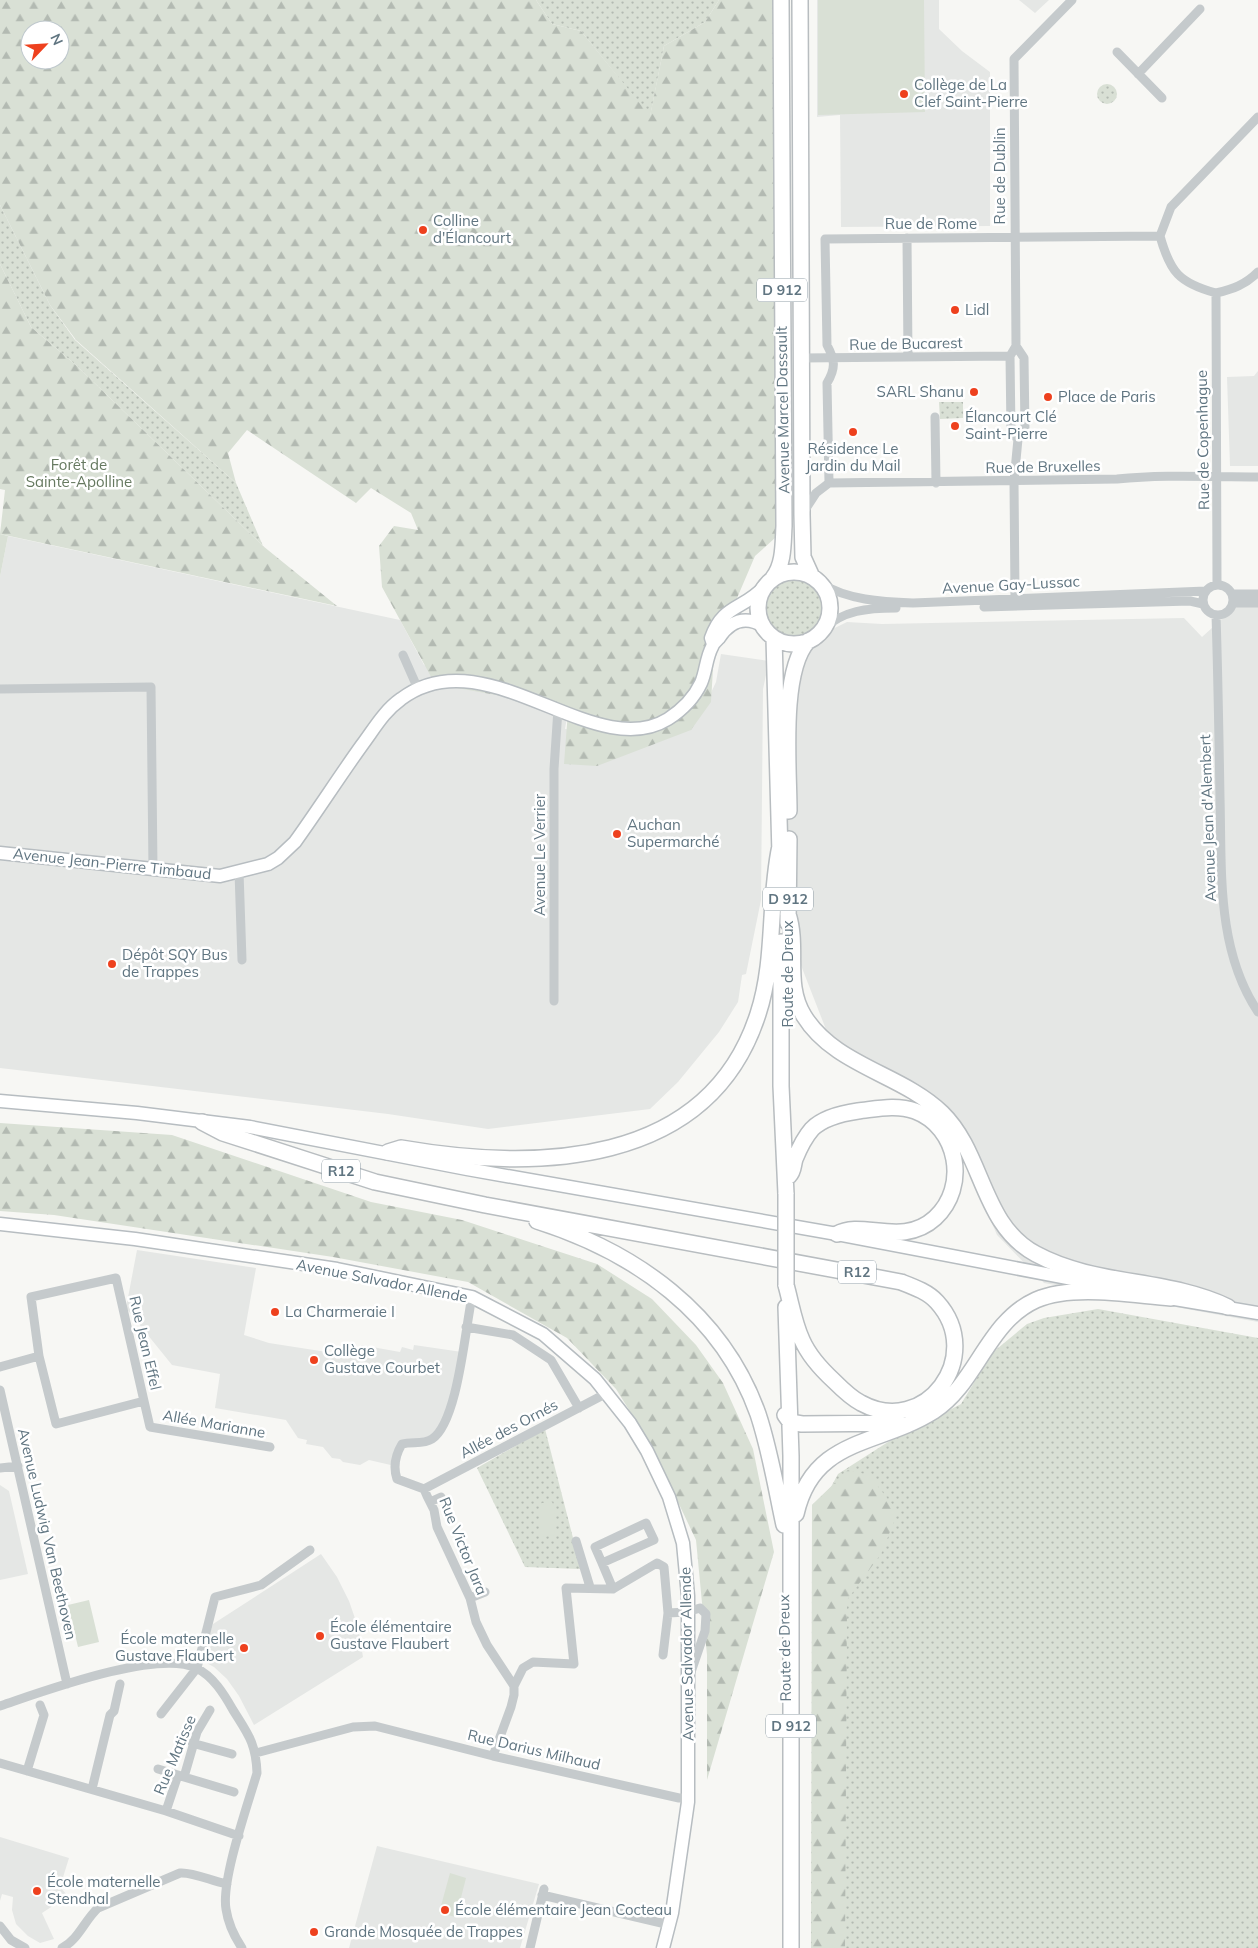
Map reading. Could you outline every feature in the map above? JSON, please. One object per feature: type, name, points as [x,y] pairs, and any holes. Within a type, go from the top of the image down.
[{"type":"main road","name":"Avenue Marcel Dassault","points":[[768,583],[782,556],[784,526],[781,0]]},
{"type":"main road","name":"Avenue Marcel Dassault","points":[[800,0],[802,515],[804,557],[816,580]]},
{"type":"main road","points":[[792,572],[816,580],[827,594],[830,606],[828,619],[822,630],[808,641],[791,644],[774,638],[763,626],[758,608],[768,583],[792,572]]},
{"type":"main road","name":"Route de Dreux","points":[[774,638],[780,846],[782,1086],[786,1187],[787,1379],[790,1422],[789,1948]]},
{"type":"main road","name":"Route de Dreux","points":[[785,1162],[788,1087],[790,694],[798,654],[808,641]]},
{"type":"main road","name":"R12","points":[[388,1152],[401,1148],[494,1160],[574,1156],[610,1149],[644,1137],[683,1116],[717,1087],[751,1034],[770,967],[776,866],[780,846]]},
{"type":"main road","name":"R12","points":[[788,914],[792,927],[792,986],[804,1016],[819,1036],[834,1048],[918,1096],[941,1112],[960,1134],[996,1216],[1016,1240],[1028,1249],[1051,1261],[1090,1272],[1208,1298],[1228,1307]]},
{"type":"main road","name":"R12","points":[[786,1187],[801,1145],[813,1128],[847,1113],[892,1106],[915,1111],[931,1120],[947,1137],[955,1159],[955,1179],[948,1202],[935,1218],[917,1229],[899,1233],[846,1229],[837,1234]]},
{"type":"main road","name":"R12","points":[[202,1122],[223,1133],[375,1182],[485,1206],[524,1211],[901,1282],[922,1291],[937,1302],[951,1325],[956,1353],[951,1371],[943,1385],[932,1398],[918,1406],[904,1410],[891,1411],[861,1403],[843,1390],[813,1359],[802,1340],[786,1285]]},
{"type":"main road","name":"R12","points":[[485,1206],[593,1241],[628,1260],[682,1300],[724,1349],[754,1405],[774,1474],[784,1525]]},
{"type":"main road","name":"R12","points":[[791,1555],[799,1504],[804,1487],[813,1473],[843,1450],[910,1424],[934,1411],[947,1401],[988,1343],[1012,1316],[1036,1300],[1071,1292],[1171,1298]]},
{"type":"main road","name":"Route de Dreux","points":[[787,1379],[783,1407],[789,1948]]},
{"type":"main road","points":[[783,1407],[786,1417],[790,1422],[910,1424]]},
{"type":"street","name":"Rue de Dublin","points":[[1015,598],[1014,481],[1018,439],[1025,431],[1024,358],[1016,346],[1014,59],[1072,0]]},
{"type":"street","points":[[1138,74],[1200,9]]},
{"type":"street","points":[[1116,52],[1162,98]]},
{"type":"street","points":[[1258,117],[1171,207],[1160,236],[1166,259],[1177,276],[1194,287],[1216,293],[1237,288],[1258,272]]},
{"type":"street","name":"Rue de Rome","points":[[835,359],[827,345],[825,239],[1160,236]]},
{"type":"street","points":[[907,238],[908,357]]},
{"type":"street","name":"Rue de Copenhague","points":[[1216,293],[1217,586]]},
{"type":"street","points":[[1010,356],[1016,346]]},
{"type":"street","name":"Rue de Bucarest","points":[[802,358],[1010,356]]},
{"type":"street","name":"Rue de Dublin","points":[[1010,356],[1011,432],[1018,439]]},
{"type":"street","points":[[802,515],[816,493],[828,483],[827,383],[834,372],[835,359]]},
{"type":"street","points":[[935,417],[936,483]]},
{"type":"street","name":"Rue de Bruxelles","points":[[828,483],[936,483],[1218,476],[1258,477]]},
{"type":"street","name":"Avenue Gay-Lussac","points":[[816,580],[841,594],[892,602],[991,601],[1015,598],[1206,591]]},
{"type":"street","name":"Avenue Jean-Pierre Timbaud","points":[[713,644],[711,638],[719,620],[729,611],[756,596],[768,583]]},
{"type":"street","points":[[1217,586],[1226,588],[1232,599],[1225,614],[1216,615],[1208,612],[1203,604],[1206,591],[1217,586]]},
{"type":"street","points":[[1232,599],[1258,594]]},
{"type":"street","points":[[1232,599],[1258,603]]},
{"type":"street","name":"Avenue Gay-Lussac","points":[[822,630],[834,619],[844,614],[886,608],[1003,607],[1190,601],[1203,604]]},
{"type":"street","name":"Avenue Jean d'Alembert","points":[[1216,615],[1223,898],[1231,955],[1239,978],[1258,1012]]},
{"type":"street","name":"Avenue Jean-Pierre Timbaud","points":[[0,853],[220,876],[268,864],[278,858],[295,842],[384,714],[398,700],[418,689],[433,683],[465,680],[498,688],[558,709],[630,730],[655,725],[670,717],[689,701],[702,682],[713,644],[727,627],[740,621],[752,620],[763,626]]},
{"type":"street","points":[[403,655],[418,689]]},
{"type":"street","points":[[0,689],[151,687],[152,869]]},
{"type":"street","name":"Avenue Le Verrier","points":[[554,1001],[554,769],[558,709]]},
{"type":"street","points":[[239,872],[242,960]]},
{"type":"street","name":"R12","points":[[0,1100],[137,1113],[250,1127],[388,1152],[467,1169],[837,1234],[1258,1313]]},
{"type":"street","name":"Avenue Salvador Allende","points":[[0,1224],[135,1239],[337,1269],[472,1297],[543,1334],[586,1370],[607,1393],[648,1451],[669,1497],[683,1543],[688,1596],[688,1798],[670,1925],[663,1948]]},
{"type":"street","name":"Rue Jean Effel","points":[[116,1278],[144,1401],[56,1424],[40,1356],[31,1297],[116,1278]]},
{"type":"street","name":"Rue Victor Jara","points":[[472,1297],[453,1402],[446,1423],[430,1440],[402,1444],[398,1450],[395,1472],[397,1479],[424,1490],[430,1502],[437,1527],[470,1598],[476,1622],[487,1645],[514,1686]]},
{"type":"street","points":[[466,1326],[513,1336],[551,1360],[579,1408]]},
{"type":"street","points":[[0,1367],[40,1356]]},
{"type":"street","name":"Avenue Ludwig Van Beethoven","points":[[0,1390],[4,1420],[18,1466],[67,1684]]},
{"type":"street","name":"Allée des Ornés","points":[[424,1490],[607,1393]]},
{"type":"street","name":"Allée Marianne","points":[[144,1401],[150,1427],[270,1447]]},
{"type":"street","points":[[0,1468],[18,1466]]},
{"type":"street","points":[[430,1502],[441,1497]]},
{"type":"street","points":[[602,1563],[654,1540],[646,1523],[595,1547],[613,1589]]},
{"type":"street","points":[[576,1542],[590,1588]]},
{"type":"street","points":[[161,1714],[197,1668],[215,1597],[261,1585],[310,1550]]},
{"type":"street","points":[[493,1756],[511,1707],[514,1686],[523,1668],[532,1662],[574,1664],[566,1588],[613,1589],[620,1587],[657,1563],[664,1566],[668,1613],[663,1655]]},
{"type":"street","points":[[470,1598],[485,1592]]},
{"type":"street","points":[[668,1613],[687,1612],[700,1608],[706,1614],[705,1631],[689,1677]]},
{"type":"street","points":[[0,1706],[67,1684],[156,1662],[174,1662],[197,1668],[222,1691],[253,1742],[256,1754],[257,1772],[227,1884],[226,1907],[231,1929],[242,1948]]},
{"type":"street","points":[[92,1789],[120,1684]]},
{"type":"street","points":[[26,1771],[44,1716],[40,1705]]},
{"type":"street","name":"Rue Matisse","points":[[166,1811],[181,1776],[192,1742],[210,1710]]},
{"type":"street","name":"Rue Darius Milhaud","points":[[256,1754],[353,1727],[375,1726],[493,1756],[679,1798],[688,1798]]},
{"type":"street","points":[[192,1742],[232,1754]]},
{"type":"street","points":[[0,1763],[130,1800],[239,1836]]},
{"type":"street","points":[[158,1770],[234,1792]]},
{"type":"street","points":[[62,1948],[78,1936],[88,1917],[98,1908],[180,1873],[188,1872],[212,1882],[227,1884]]},
{"type":"street","points":[[530,1948],[543,1892],[670,1925]]},
{"type":"street","points":[[0,1926],[11,1940],[25,1948]]},
{"type":"shaded area","name":"Collège de La Clef Saint-Pierre","points":[[817,0],[939,0],[939,29],[962,51],[990,72],[990,226],[841,227],[840,115],[817,117]]},
{"type":"shaded area","points":[[1019,0],[1049,0],[1035,13]]},
{"type":"shaded area","points":[[1258,371],[1258,466],[1230,466],[1227,377],[1254,376]]},
{"type":"shaded area","points":[[8,536],[400,620],[424,665],[568,711],[565,729],[577,730],[708,699],[716,682],[721,654],[769,661],[763,689],[761,900],[746,974],[742,975],[738,1002],[719,1032],[678,1082],[650,1109],[488,1129],[388,1114],[0,1068],[0,577]]},
{"type":"shaded area","points":[[1258,603],[1258,1322],[1044,1283],[997,1235],[970,1172],[937,1116],[895,1082],[834,1050],[795,950],[780,731],[804,643],[847,622],[882,624],[1184,618],[1202,637],[1223,618],[1230,605]]},
{"type":"shaded area","name":"Collège Gustave Courbet","points":[[137,1250],[256,1268],[244,1335],[269,1343],[346,1355],[347,1352],[360,1354],[361,1345],[400,1352],[402,1347],[413,1350],[414,1345],[462,1352],[453,1402],[437,1435],[407,1442],[395,1466],[369,1460],[360,1465],[332,1458],[323,1447],[306,1444],[307,1440],[298,1438],[286,1420],[215,1408],[220,1374],[172,1365],[126,1308]]},
{"type":"shaded area","points":[[0,1485],[9,1491],[28,1574],[0,1580]]},
{"type":"shaded area","name":"École élémentaire Gustave Flaubert","points":[[321,1554],[337,1577],[349,1601],[358,1627],[363,1657],[254,1725],[239,1696],[227,1679],[214,1667],[201,1660],[213,1624]]},
{"type":"shaded area","name":"École maternelle Stendhal","points":[[0,1837],[69,1858],[60,1887],[68,1896],[42,1913],[54,1939],[40,1943],[28,1936],[16,1924],[12,1910],[13,1897],[2,1894],[0,1901]]},
{"type":"shaded area","name":"École élémentaire Jean Cocteau","points":[[377,1846],[539,1884],[520,1948],[349,1948]]},
{"type":"green space","points":[[0,0],[536,0],[552,24],[581,31],[650,116],[664,46],[705,22],[719,0],[776,0],[775,538],[755,556],[714,652],[711,702],[691,730],[597,766],[564,764],[568,711],[557,706],[435,684],[382,587],[379,546],[394,526],[418,530],[411,513],[371,488],[356,503],[247,430],[228,453],[236,483],[76,340],[50,305],[0,205]]},
{"type":"green space","points":[[536,0],[719,0],[705,22],[664,46],[650,117],[581,31],[552,24]]},
{"type":"green space","points":[[818,0],[924,0],[925,112],[818,115]]},
{"type":"green space","points":[[1107,84],[1114,87],[1117,94],[1114,101],[1107,104],[1100,101],[1097,94],[1100,87]]},
{"type":"green space","points":[[0,205],[50,305],[75,340],[236,483],[263,546],[77,366],[31,327],[0,264]]},
{"type":"green space","name":"Forêt de Sainte-Apolline","points":[[0,264],[31,327],[77,366],[263,546],[337,606],[0,534],[5,490],[0,489]]},
{"type":"green space","points":[[939,402],[963,402],[963,418],[940,419]]},
{"type":"green space","points":[[0,534],[8,536],[0,577]]},
{"type":"green space","points":[[786,577],[798,577],[809,582],[817,590],[822,601],[820,619],[809,632],[798,637],[786,637],[775,632],[767,624],[762,613],[762,601],[767,590],[775,582]]},
{"type":"green space","points":[[0,1123],[172,1135],[371,1202],[462,1220],[597,1264],[652,1299],[696,1345],[723,1383],[753,1449],[774,1552],[707,1780],[707,1655],[696,1540],[651,1445],[616,1389],[567,1338],[468,1282],[333,1257],[54,1215],[0,1211]]},
{"type":"green space","points":[[1098,1309],[1258,1338],[1258,1948],[811,1948],[812,1505],[831,1487],[838,1474],[888,1442],[961,1404],[992,1353],[1027,1324],[1044,1318]]},
{"type":"green space","points":[[545,1429],[581,1569],[525,1567],[477,1468]]},
{"type":"green space","points":[[848,1470],[869,1475],[898,1512],[881,1554],[847,1600],[845,1948],[812,1948],[812,1505]]},
{"type":"green space","points":[[552,1502],[554,1506],[555,1535],[542,1537],[539,1534],[539,1506],[542,1503]]},
{"type":"green space","points":[[89,1600],[99,1642],[78,1647],[68,1605]]},
{"type":"green space","points":[[450,1873],[466,1878],[456,1917],[439,1913]]},
{"type":"place","name":"Collège de La Clef Saint-Pierre","points":[[904,94]]},
{"type":"place","name":"Colline d'Élancourt","points":[[423,230]]},
{"type":"place","name":"Lidl","points":[[955,310]]},
{"type":"place","name":"SARL Shanu","points":[[974,392]]},
{"type":"place","name":"Place de Paris","points":[[1048,397]]},
{"type":"place","name":"Élancourt Clé Saint-Pierre","points":[[955,426]]},
{"type":"place","name":"Résidence Le Jardin du Mail","points":[[853,432]]},
{"type":"place","name":"Auchan Supermarché","points":[[617,834]]},
{"type":"place","name":"Dépôt SQY Bus de Trappes","points":[[112,964]]},
{"type":"place","name":"La Charmeraie I","points":[[275,1312]]},
{"type":"place","name":"Collège Gustave Courbet","points":[[314,1360]]},
{"type":"place","name":"École élémentaire Gustave Flaubert","points":[[320,1636]]},
{"type":"place","name":"École maternelle Gustave Flaubert","points":[[244,1648]]},
{"type":"place","name":"École maternelle Stendhal","points":[[37,1891]]},
{"type":"place","name":"École élémentaire Jean Cocteau","points":[[445,1910]]},
{"type":"place","name":"Grande Mosquée de Trappes","points":[[314,1932]]}]
